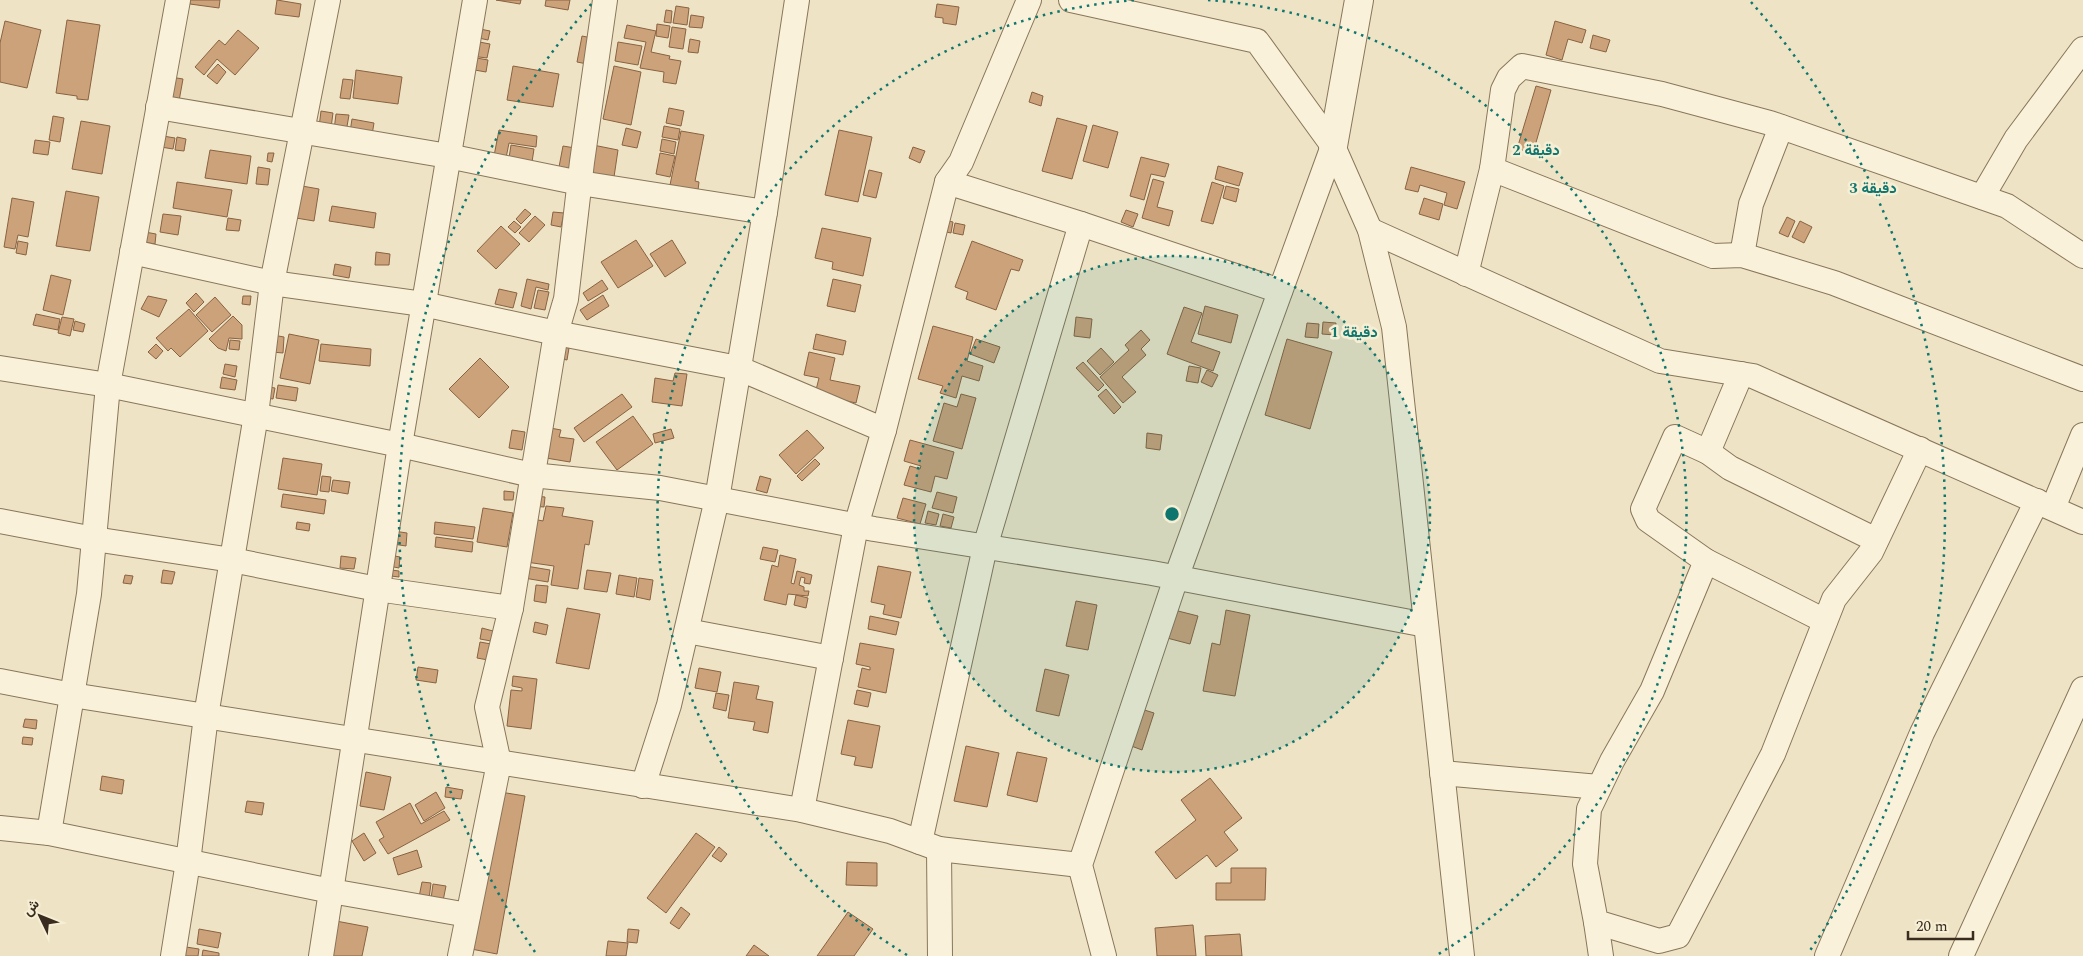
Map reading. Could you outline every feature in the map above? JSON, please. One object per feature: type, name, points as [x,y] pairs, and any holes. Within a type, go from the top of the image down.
[{"type":"street","points":[[49,833],[89,594],[108,385],[178,0]]},
{"type":"street","points":[[173,956],[188,862],[206,716],[256,415],[272,283],[328,0]]},
{"type":"street","points":[[321,956],[400,445],[476,0]]},
{"type":"street","points":[[460,956],[499,763],[487,708],[511,608],[556,333],[566,299],[605,0]]},
{"type":"street","points":[[643,786],[670,705],[717,499],[765,212],[797,0]]},
{"type":"street","points":[[802,810],[856,526],[884,430],[947,182],[962,162],[1029,0]]},
{"type":"street","points":[[1071,0],[1256,41],[1333,146],[1370,230],[1394,327],[1462,956]]},
{"type":"street","points":[[1104,956],[1080,865],[1176,578],[1333,146],[1359,0]]},
{"type":"street","points":[[1982,197],[2016,139],[2083,49]]},
{"type":"street","points":[[1466,274],[1492,169],[1503,90],[1509,78],[1522,66],[1662,94],[1781,127],[2007,206],[2083,256]]},
{"type":"street","points":[[158,107],[448,156],[580,183],[765,212]]},
{"type":"street","points":[[1742,255],[1751,204],[1781,127]]},
{"type":"street","points":[[1492,169],[1713,256],[1742,255],[1834,283],[2083,379]]},
{"type":"street","points":[[947,182],[1081,224],[1280,291]]},
{"type":"street","points":[[940,956],[930,845],[985,547],[1081,224]]},
{"type":"street","points":[[1370,230],[1660,361],[1753,376],[2083,522]]},
{"type":"street","points":[[132,252],[272,283],[424,304],[556,333],[738,368],[884,430]]},
{"type":"street","points":[[0,368],[108,385],[400,445],[532,475],[660,488],[856,526],[1176,578],[1426,626]]},
{"type":"street","points":[[1708,452],[1741,374]]},
{"type":"street","points":[[1826,956],[1922,733],[2083,435]]},
{"type":"street","points":[[1825,622],[1706,561],[1648,520],[1643,509],[1675,437],[1708,452],[1730,468],[1876,540]]},
{"type":"street","points":[[1596,922],[1659,941],[1678,936],[1773,754],[1834,599],[1872,552],[1920,449]]},
{"type":"street","points":[[0,521],[94,539],[232,560],[378,589],[511,608]]},
{"type":"street","points":[[1601,956],[1585,864],[1589,809],[1612,761],[1652,691],[1706,561]]},
{"type":"street","points":[[687,631],[831,658]]},
{"type":"street","points":[[0,681],[72,695],[802,810],[890,831],[930,845],[1080,865]]},
{"type":"street","points":[[1961,956],[2083,689]]},
{"type":"street","points":[[1442,773],[1599,787]]},
{"type":"street","points":[[0,828],[49,833],[331,891],[468,915]]},
{"type":"building","points":[[190,0],[220,0],[219,8],[190,4]]},
{"type":"building","points":[[277,0],[301,4],[299,17],[275,14]]},
{"type":"building","points":[[496,0],[521,0],[520,4]]},
{"type":"building","points":[[546,0],[570,0],[568,10],[545,6]]},
{"type":"building","points":[[937,4],[959,7],[956,25],[943,23],[943,18],[935,17]]},
{"type":"building","points":[[676,6],[689,8],[687,25],[673,23]]},
{"type":"building","points":[[666,10],[672,11],[671,23],[664,22]]},
{"type":"building","points":[[691,15],[704,17],[702,28],[689,27]]},
{"type":"building","points":[[67,20],[100,25],[88,100],[77,99],[77,96],[56,93]]},
{"type":"building","points":[[5,21],[41,30],[27,88],[0,82],[0,43]]},
{"type":"building","points":[[1555,21],[1586,30],[1582,43],[1568,39],[1562,60],[1546,55]]},
{"type":"building","points":[[657,24],[670,26],[668,38],[656,36]]},
{"type":"building","points":[[627,25],[656,31],[651,52],[670,56],[669,59],[681,61],[676,84],[663,82],[664,72],[640,68],[646,42],[624,38]]},
{"type":"building","points":[[672,27],[686,29],[683,49],[669,47]]},
{"type":"building","points":[[475,28],[490,31],[488,40],[474,37]]},
{"type":"building","points":[[238,30],[259,48],[235,75],[217,59],[204,75],[195,67],[219,40],[225,45]]},
{"type":"building","points":[[1593,35],[1610,40],[1606,52],[1590,48]]},
{"type":"building","points":[[582,36],[592,38],[587,64],[577,62]]},
{"type":"building","points":[[690,39],[700,41],[698,53],[688,52]]},
{"type":"building","points":[[474,41],[490,44],[487,58],[471,56]]},
{"type":"building","points":[[618,42],[642,46],[638,65],[615,61]]},
{"type":"building","points":[[471,57],[488,60],[486,72],[469,69]]},
{"type":"building","points":[[218,64],[226,72],[217,84],[207,76]]},
{"type":"building","points":[[513,66],[559,74],[553,107],[507,100]]},
{"type":"building","points":[[614,66],[641,72],[631,125],[603,119]]},
{"type":"building","points":[[356,70],[402,77],[398,104],[353,98]]},
{"type":"building","points":[[171,77],[183,79],[179,101],[166,99]]},
{"type":"building","points":[[343,79],[353,80],[350,99],[340,98]]},
{"type":"building","points":[[1536,86],[1551,90],[1533,153],[1517,149]]},
{"type":"building","points":[[1032,92],[1043,96],[1041,106],[1029,102]]},
{"type":"building","points":[[669,108],[684,111],[681,126],[666,123]]},
{"type":"building","points":[[321,111],[333,113],[331,128],[319,127]]},
{"type":"building","points":[[336,114],[349,115],[346,132],[334,130]]},
{"type":"building","points":[[53,116],[64,118],[60,142],[49,140]]},
{"type":"building","points":[[1057,118],[1087,126],[1072,179],[1042,171]]},
{"type":"building","points":[[352,119],[374,123],[372,135],[350,132]]},
{"type":"building","points":[[81,121],[110,126],[102,174],[72,169]]},
{"type":"building","points":[[1093,125],[1118,132],[1108,168],[1083,161]]},
{"type":"building","points":[[664,126],[680,129],[678,140],[662,137]]},
{"type":"building","points":[[626,128],[641,132],[637,148],[622,145]]},
{"type":"building","points":[[499,130],[537,136],[536,147],[509,143],[506,158],[494,156]]},
{"type":"building","points":[[839,130],[872,137],[858,202],[825,195]]},
{"type":"building","points":[[681,131],[704,135],[695,181],[699,182],[698,190],[670,185]]},
{"type":"building","points":[[163,136],[175,138],[173,149],[161,147]]},
{"type":"building","points":[[177,137],[186,139],[184,151],[175,150]]},
{"type":"building","points":[[662,139],[676,142],[674,154],[660,151]]},
{"type":"building","points":[[35,140],[50,142],[48,155],[33,153]]},
{"type":"building","points":[[511,145],[534,149],[532,162],[509,158]]},
{"type":"building","points":[[593,145],[618,150],[614,177],[588,173]]},
{"type":"building","points":[[563,146],[575,148],[572,169],[559,167]]},
{"type":"building","points":[[913,147],[925,151],[920,163],[909,158]]},
{"type":"building","points":[[210,150],[251,156],[247,184],[205,178]]},
{"type":"building","points":[[268,153],[274,153],[272,162],[267,161]]},
{"type":"building","points":[[660,153],[675,156],[670,177],[656,174]]},
{"type":"building","points":[[1141,157],[1169,164],[1165,177],[1151,174],[1144,200],[1130,196]]},
{"type":"building","points":[[1218,166],[1243,173],[1239,186],[1215,179]]},
{"type":"building","points":[[258,167],[270,169],[268,185],[256,184]]},
{"type":"building","points":[[1411,167],[1465,182],[1457,209],[1444,205],[1447,193],[1420,185],[1418,192],[1405,189]]},
{"type":"building","points":[[869,170],[882,173],[876,198],[863,195]]},
{"type":"building","points":[[1153,179],[1164,182],[1157,207],[1173,211],[1169,226],[1142,218]]},
{"type":"building","points":[[177,182],[232,190],[227,217],[173,208]]},
{"type":"building","points":[[1212,182],[1224,186],[1213,224],[1201,221]]},
{"type":"building","points":[[302,186],[319,189],[314,221],[296,218]]},
{"type":"building","points":[[1226,186],[1239,189],[1236,202],[1223,198]]},
{"type":"building","points":[[66,191],[99,197],[90,251],[56,246]]},
{"type":"building","points":[[12,198],[34,202],[28,237],[18,235],[15,249],[4,247]]},
{"type":"building","points":[[1424,198],[1443,204],[1439,220],[1419,214]]},
{"type":"building","points":[[332,206],[376,213],[374,228],[329,221]]},
{"type":"building","points":[[525,209],[531,214],[521,224],[516,219]]},
{"type":"building","points":[[1126,210],[1138,214],[1133,227],[1121,222]]},
{"type":"building","points":[[553,212],[564,213],[561,227],[551,225]]},
{"type":"building","points":[[163,214],[181,216],[178,235],[160,232]]},
{"type":"building","points":[[535,216],[545,225],[529,242],[519,233]]},
{"type":"building","points":[[1787,217],[1795,221],[1788,237],[1779,233]]},
{"type":"building","points":[[228,218],[241,220],[239,231],[226,230]]},
{"type":"building","points":[[944,220],[953,222],[951,233],[942,231]]},
{"type":"building","points":[[514,221],[521,227],[515,233],[508,227]]},
{"type":"building","points":[[1800,221],[1812,227],[1804,243],[1792,237]]},
{"type":"building","points":[[955,223],[965,225],[963,235],[953,233]]},
{"type":"building","points":[[501,226],[520,244],[496,269],[477,251]]},
{"type":"building","points":[[822,228],[871,238],[863,276],[832,269],[833,262],[815,258]]},
{"type":"building","points":[[145,232],[156,234],[155,244],[143,242]]},
{"type":"building","points":[[636,240],[653,266],[618,288],[601,262]]},
{"type":"building","points":[[672,240],[686,263],[665,277],[650,254]]},
{"type":"building","points":[[18,241],[28,243],[26,255],[16,253]]},
{"type":"building","points":[[972,241],[1023,260],[1019,271],[1011,269],[996,310],[966,299],[968,292],[955,287]]},
{"type":"building","points":[[376,252],[390,254],[389,265],[375,265]]},
{"type":"building","points":[[335,264],[351,267],[349,278],[333,275]]},
{"type":"building","points":[[51,275],[71,280],[63,315],[43,310]]},
{"type":"building","points":[[527,279],[549,284],[548,290],[536,287],[531,309],[521,306]]},
{"type":"building","points":[[833,279],[861,285],[855,312],[827,306]]},
{"type":"building","points":[[602,280],[608,289],[588,301],[583,293]]},
{"type":"building","points":[[499,289],[517,293],[513,308],[495,304]]},
{"type":"building","points":[[538,290],[549,292],[545,310],[534,308]]},
{"type":"building","points":[[196,293],[204,302],[194,312],[186,303]]},
{"type":"building","points":[[603,295],[609,306],[587,320],[580,310]]},
{"type":"building","points":[[148,296],[167,300],[159,317],[141,309]]},
{"type":"building","points":[[243,296],[251,296],[250,305],[242,304]]},
{"type":"building","points":[[215,297],[231,315],[212,332],[196,315]]},
{"type":"building","points":[[1205,306],[1238,315],[1231,343],[1198,334]]},
{"type":"building","points":[[1184,307],[1202,313],[1191,342],[1220,352],[1213,371],[1167,354]]},
{"type":"building","points":[[189,309],[208,331],[180,357],[171,348],[168,351],[156,338]]},
{"type":"building","points":[[36,314],[60,319],[58,330],[33,325]]},
{"type":"building","points":[[233,316],[242,325],[242,339],[229,338],[226,351],[218,348],[209,339]]},
{"type":"building","points":[[62,317],[74,319],[70,336],[58,333]]},
{"type":"building","points":[[1076,317],[1092,319],[1090,338],[1074,336]]},
{"type":"building","points":[[75,321],[85,324],[83,332],[73,330]]},
{"type":"building","points":[[1323,322],[1336,323],[1335,335],[1322,334]]},
{"type":"building","points":[[1307,323],[1319,324],[1318,338],[1305,337]]},
{"type":"building","points":[[933,326],[973,337],[967,361],[983,366],[979,381],[962,376],[956,398],[940,393],[943,386],[918,379]]},
{"type":"building","points":[[1141,330],[1150,340],[1141,349],[1146,355],[1122,377],[1136,392],[1123,403],[1100,377],[1129,350],[1125,345]]},
{"type":"building","points":[[289,334],[319,340],[310,384],[280,378]]},
{"type":"building","points":[[816,334],[846,341],[843,355],[813,349]]},
{"type":"building","points":[[273,335],[284,337],[283,353],[272,352]]},
{"type":"building","points":[[976,339],[1000,347],[994,363],[970,354]]},
{"type":"building","points":[[1287,339],[1332,352],[1310,429],[1265,415]]},
{"type":"building","points":[[230,340],[240,341],[239,350],[229,349]]},
{"type":"building","points":[[156,344],[163,351],[156,359],[148,352]]},
{"type":"building","points":[[321,344],[371,349],[370,366],[319,361]]},
{"type":"building","points":[[560,346],[569,348],[567,360],[558,358]]},
{"type":"building","points":[[1101,348],[1114,362],[1100,375],[1087,361]]},
{"type":"building","points":[[809,352],[835,358],[830,380],[860,386],[856,403],[815,394],[819,378],[804,375]]},
{"type":"building","points":[[480,358],[509,387],[479,418],[449,389]]},
{"type":"building","points":[[1083,362],[1104,385],[1098,391],[1076,368]]},
{"type":"building","points":[[225,364],[237,366],[235,377],[223,374]]},
{"type":"building","points":[[1189,366],[1201,368],[1198,383],[1186,381]]},
{"type":"building","points":[[1207,370],[1218,375],[1212,387],[1201,382]]},
{"type":"building","points":[[675,373],[687,374],[682,406],[652,402],[655,378],[673,381]]},
{"type":"building","points":[[222,377],[237,380],[235,390],[220,388]]},
{"type":"building","points":[[278,385],[298,388],[296,401],[276,398]]},
{"type":"building","points":[[262,386],[275,388],[273,399],[261,397]]},
{"type":"building","points":[[1106,389],[1121,407],[1114,414],[1098,396]]},
{"type":"building","points":[[622,394],[632,407],[584,442],[574,428]]},
{"type":"building","points":[[961,394],[976,398],[962,449],[933,441],[944,403],[957,407]]},
{"type":"building","points":[[633,416],[653,444],[617,470],[596,442]]},
{"type":"building","points":[[545,427],[561,430],[559,437],[574,439],[570,462],[540,457]]},
{"type":"building","points":[[671,429],[674,438],[655,443],[653,434]]},
{"type":"building","points":[[512,430],[525,432],[522,450],[509,448]]},
{"type":"building","points":[[807,430],[824,448],[796,474],[779,455]]},
{"type":"building","points":[[1147,433],[1162,435],[1160,450],[1146,448]]},
{"type":"building","points":[[910,440],[954,452],[947,479],[935,476],[931,492],[904,485],[910,466],[920,469],[921,466],[904,461]]},
{"type":"building","points":[[283,458],[322,464],[317,495],[278,489]]},
{"type":"building","points":[[815,459],[820,464],[802,481],[797,476]]},
{"type":"building","points":[[322,476],[331,477],[329,492],[320,491]]},
{"type":"building","points":[[760,476],[771,479],[767,493],[756,490]]},
{"type":"building","points":[[333,480],[350,482],[348,494],[331,491]]},
{"type":"building","points":[[504,491],[514,492],[513,500],[504,500]]},
{"type":"building","points":[[937,492],[957,497],[953,513],[932,508]]},
{"type":"building","points":[[283,494],[326,500],[324,514],[281,507]]},
{"type":"building","points":[[534,496],[545,497],[544,507],[532,506]]},
{"type":"building","points":[[903,498],[926,504],[920,524],[897,518]]},
{"type":"building","points":[[546,506],[564,508],[562,516],[593,521],[589,545],[585,544],[578,589],[551,585],[554,566],[526,562],[533,519],[543,521]]},
{"type":"building","points":[[483,508],[513,513],[507,547],[477,542]]},
{"type":"building","points":[[928,511],[939,514],[936,525],[925,523]]},
{"type":"building","points":[[943,514],[954,517],[951,528],[940,526]]},
{"type":"building","points":[[297,522],[310,524],[309,531],[296,529]]},
{"type":"building","points":[[435,522],[475,527],[473,539],[434,534]]},
{"type":"building","points":[[394,531],[407,533],[406,546],[393,544]]},
{"type":"building","points":[[436,537],[473,542],[472,552],[435,547]]},
{"type":"building","points":[[763,547],[778,550],[775,562],[760,559]]},
{"type":"building","points":[[390,555],[400,557],[399,568],[389,566]]},
{"type":"building","points":[[780,555],[796,559],[791,583],[794,584],[797,571],[812,575],[810,584],[804,583],[805,578],[801,577],[799,585],[804,587],[804,591],[809,591],[808,596],[788,594],[786,605],[764,600],[772,565],[778,567]]},
{"type":"building","points":[[341,556],[356,558],[354,569],[340,568]]},
{"type":"building","points":[[526,566],[550,570],[548,582],[524,578]]},
{"type":"building","points":[[878,566],[911,572],[901,618],[883,614],[885,605],[871,602]]},
{"type":"building","points":[[163,570],[175,572],[172,584],[161,583]]},
{"type":"building","points":[[391,570],[399,571],[399,577],[391,576]]},
{"type":"building","points":[[587,570],[611,573],[607,592],[584,589]]},
{"type":"building","points":[[125,575],[133,576],[131,584],[123,583]]},
{"type":"building","points":[[619,575],[637,578],[634,597],[616,594]]},
{"type":"building","points":[[639,578],[653,580],[650,600],[636,597]]},
{"type":"building","points":[[536,585],[548,586],[546,603],[534,601]]},
{"type":"building","points":[[796,595],[808,598],[806,608],[794,605]]},
{"type":"building","points":[[1076,601],[1097,605],[1088,650],[1066,646]]},
{"type":"building","points":[[567,608],[600,614],[589,669],[556,663]]},
{"type":"building","points":[[1174,610],[1198,616],[1190,644],[1167,638]]},
{"type":"building","points":[[1226,610],[1250,615],[1235,696],[1203,691],[1212,643],[1220,645]]},
{"type":"building","points":[[870,616],[899,622],[896,635],[868,629]]},
{"type":"building","points":[[535,622],[548,625],[546,635],[533,632]]},
{"type":"building","points":[[482,628],[493,631],[491,641],[480,639]]},
{"type":"building","points":[[480,642],[491,644],[488,660],[477,658]]},
{"type":"building","points":[[860,643],[894,649],[886,693],[858,687],[862,668],[870,670],[870,667],[856,664]]},
{"type":"building","points":[[418,667],[438,670],[436,683],[416,680]]},
{"type":"building","points":[[699,668],[721,672],[717,692],[695,688]]},
{"type":"building","points":[[1045,669],[1069,675],[1059,716],[1036,711]]},
{"type":"building","points":[[513,676],[537,679],[531,729],[507,726],[511,690],[522,691],[522,688],[512,686]]},
{"type":"building","points":[[734,682],[759,686],[756,699],[773,702],[768,733],[753,730],[755,722],[728,718]]},
{"type":"building","points":[[857,690],[871,693],[868,707],[854,704]]},
{"type":"building","points":[[716,693],[729,695],[726,711],[713,708]]},
{"type":"building","points":[[1138,708],[1154,713],[1142,750],[1126,744]]},
{"type":"building","points":[[25,719],[37,720],[36,729],[23,727]]},
{"type":"building","points":[[848,720],[880,726],[872,768],[854,765],[856,757],[841,754]]},
{"type":"building","points":[[23,737],[33,738],[32,745],[22,744]]},
{"type":"building","points":[[966,746],[999,753],[987,807],[954,801]]},
{"type":"building","points":[[1017,752],[1047,758],[1037,802],[1007,795]]},
{"type":"building","points":[[366,772],[391,777],[384,810],[360,806]]},
{"type":"building","points":[[102,776],[124,780],[122,794],[100,790]]},
{"type":"building","points":[[1210,778],[1242,818],[1224,832],[1238,850],[1216,867],[1207,855],[1176,879],[1155,852],[1196,820],[1181,800]]},
{"type":"building","points":[[446,787],[463,790],[461,799],[445,797]]},
{"type":"building","points":[[494,791],[525,796],[497,954],[466,948]]},
{"type":"building","points":[[436,792],[445,808],[424,821],[415,805]]},
{"type":"building","points":[[247,801],[264,803],[262,815],[245,812]]},
{"type":"building","points":[[410,803],[421,824],[444,811],[450,820],[388,854],[379,840],[384,837],[376,822]]},
{"type":"building","points":[[364,833],[376,853],[364,861],[352,841]]},
{"type":"building","points":[[696,833],[715,847],[666,913],[647,898]]},
{"type":"building","points":[[719,847],[727,854],[721,862],[712,856]]},
{"type":"building","points":[[417,850],[422,867],[398,875],[393,858]]},
{"type":"building","points":[[847,862],[877,863],[877,886],[846,885]]},
{"type":"building","points":[[1231,868],[1266,868],[1265,900],[1216,900],[1216,883],[1231,883]]},
{"type":"building","points":[[422,882],[431,883],[429,899],[419,897]]},
{"type":"building","points":[[433,884],[446,886],[443,901],[431,899]]},
{"type":"building","points":[[681,907],[690,914],[679,929],[670,923]]},
{"type":"building","points":[[848,912],[873,929],[854,956],[817,956]]},
{"type":"building","points":[[336,921],[368,927],[362,956],[330,956]]},
{"type":"building","points":[[1193,925],[1196,956],[1157,956],[1155,928]]},
{"type":"building","points":[[199,929],[221,933],[218,948],[197,944]]},
{"type":"building","points":[[628,929],[639,930],[637,943],[627,942]]},
{"type":"building","points":[[1240,934],[1242,956],[1206,956],[1205,936]]},
{"type":"building","points":[[608,941],[628,943],[626,956],[606,956]]},
{"type":"building","points":[[754,945],[769,956],[746,956]]},
{"type":"building","points":[[186,947],[199,949],[198,956],[185,956]]},
{"type":"building","points":[[203,950],[219,953],[219,956],[202,956]]}]
